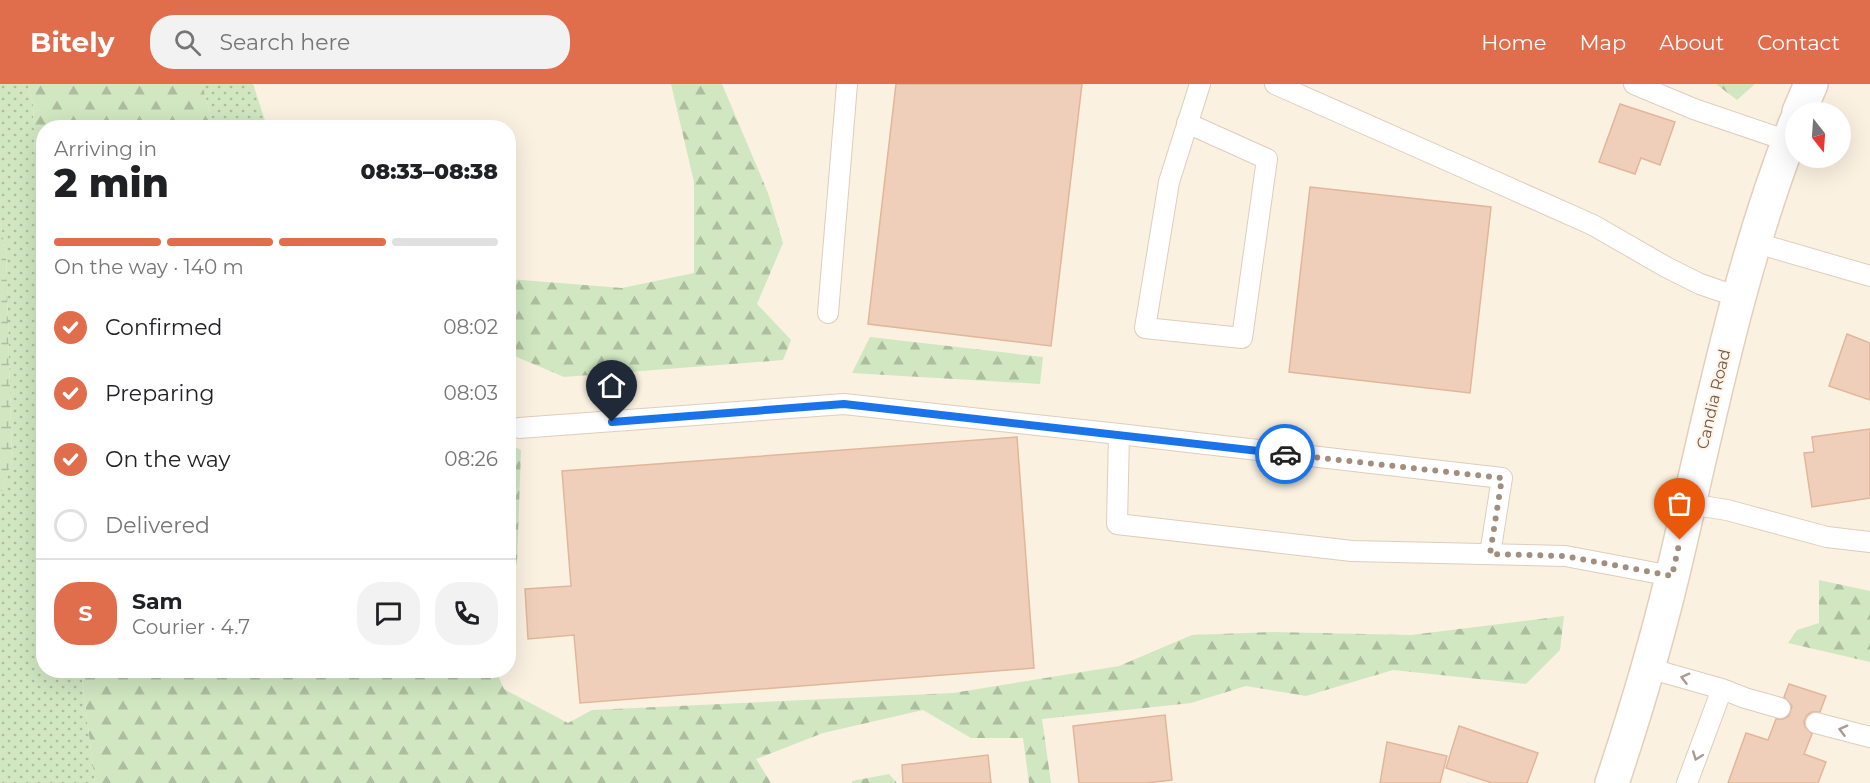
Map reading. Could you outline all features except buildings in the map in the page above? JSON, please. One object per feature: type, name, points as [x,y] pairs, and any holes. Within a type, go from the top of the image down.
[{"type":"main road","name":"Candia Road","points":[[1804,102],[1811,84]]},
{"type":"main road","name":"Candia Road","points":[[1612,783],[1648,668],[1672,576],[1738,297],[1785,151]]},
{"type":"lane","points":[[828,314],[847,84]]},
{"type":"lane","points":[[1188,123],[1267,159],[1242,338],[1145,328],[1169,182],[1200,84]]},
{"type":"lane","points":[[1275,84],[1593,225],[1700,284],[1738,297]]},
{"type":"lane","points":[[1634,84],[1694,109],[1785,124]]},
{"type":"lane","points":[[1754,242],[1870,276]]},
{"type":"lane","points":[[519,428],[844,404],[1502,478],[1490,554]]},
{"type":"lane","points":[[1119,435],[1117,524],[1352,551],[1565,556],[1672,576]]},
{"type":"lane","points":[[1689,504],[1727,510],[1827,537],[1870,542]]},
{"type":"lane","points":[[1648,668],[1780,708]]},
{"type":"lane","points":[[1687,783],[1722,689]]},
{"type":"lane","points":[[1816,723],[1870,737]]},
{"type":"green space","points":[[0,84],[28,84],[33,105],[36,182],[36,678],[82,678],[95,783],[0,783],[0,497],[12,460],[6,252],[0,221]]},
{"type":"green space","points":[[28,84],[202,84],[212,120],[36,120],[36,189],[33,105]]},
{"type":"green space","points":[[202,84],[253,84],[265,120],[212,120]]},
{"type":"green space","points":[[671,84],[722,84],[768,193],[783,243],[757,304],[791,340],[783,360],[564,377],[516,357],[516,280],[622,288],[694,273],[694,182]]},
{"type":"green space","points":[[1716,84],[1755,84],[1737,100]]},
{"type":"green space","points":[[0,221],[6,252],[12,460],[0,497]]},
{"type":"green space","points":[[870,337],[1043,357],[1040,384],[852,373]]},
{"type":"green space","points":[[516,448],[521,450],[516,565]]},
{"type":"green space","points":[[1819,580],[1870,591],[1870,662],[1788,643],[1797,630],[1819,623]]},
{"type":"green space","points":[[1564,616],[1560,650],[1526,684],[1393,670],[1306,696],[1246,686],[1191,703],[1042,719],[1051,783],[1029,783],[1023,738],[971,738],[923,710],[823,733],[756,759],[771,783],[95,783],[82,678],[499,678],[504,689],[568,723],[592,710],[953,693],[1119,666],[1192,635],[1272,632],[1411,635]]},
{"type":"green space","points":[[889,774],[897,783],[852,783],[852,781]]},
{"type":"way so far","points":[[1285,454],[1502,478],[1490,554],[1565,556],[1672,576],[1680,540]]},
{"type":"route","points":[[612,422],[844,404],[1285,454]]}]
